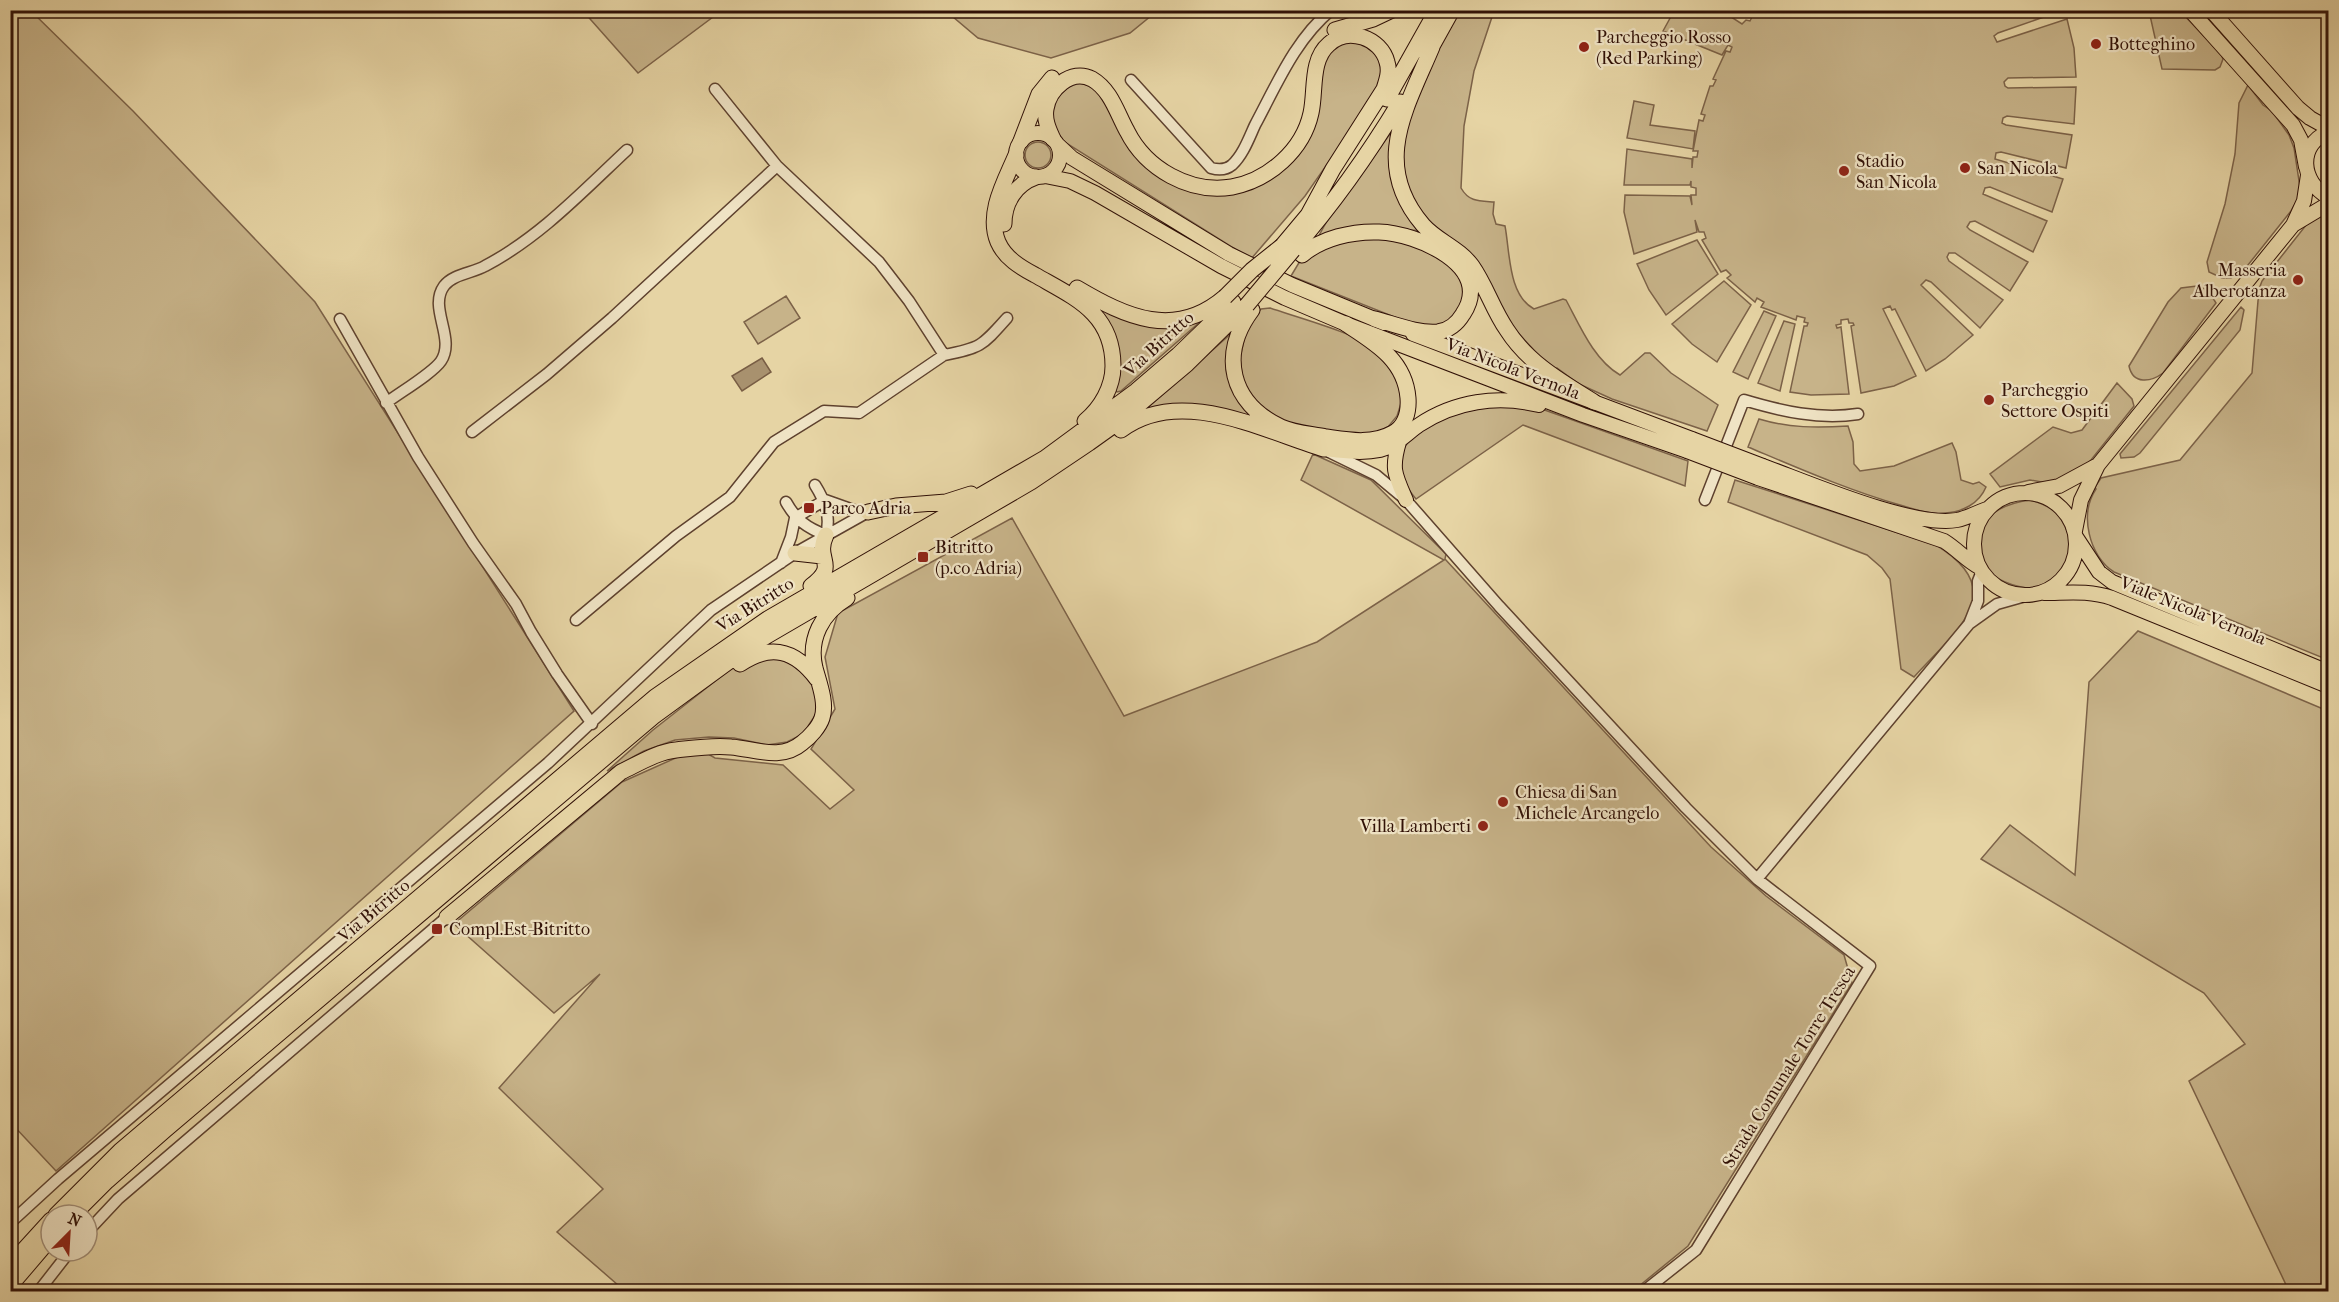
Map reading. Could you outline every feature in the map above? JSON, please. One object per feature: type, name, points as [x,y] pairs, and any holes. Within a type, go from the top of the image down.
[{"type":"highway","points":[[868,512],[896,506],[957,500],[987,487],[1024,463],[1045,458],[1059,440],[1088,418],[1103,400],[1113,370],[1113,353],[1107,331],[1095,313],[1081,301],[1017,264],[1004,252],[998,241],[994,214],[1002,187],[1039,94],[1057,74],[1069,68],[1092,70],[1112,84],[1120,95],[1129,118],[1155,154],[1170,166],[1197,177],[1221,180],[1252,171],[1274,156],[1293,134],[1303,109],[1308,67],[1316,44],[1325,34],[1373,19],[1392,10]]},
{"type":"highway","name":"Via Bitritto","points":[[69,1203],[120,1151],[655,697],[769,618],[1045,458],[1136,391],[1272,277],[1292,250],[1308,215],[1399,80],[1437,10]]},
{"type":"highway","name":"Via Bitritto","points":[[74,1203],[107,1181],[661,711],[753,644],[1031,482],[1117,423],[1187,364],[1323,215],[1354,174],[1452,10]]},
{"type":"highway","points":[[1055,142],[1047,124],[1046,111],[1049,97],[1069,78],[1079,76],[1090,78],[1110,97],[1137,148],[1158,168],[1184,182],[1201,187],[1221,189],[1239,185],[1273,169],[1298,143],[1311,113],[1317,65],[1329,43],[1352,35],[1364,37],[1383,52],[1388,64],[1388,76],[1384,89],[1333,169],[1308,215]]},
{"type":"highway","points":[[1432,46],[1399,128],[1395,163],[1400,188],[1425,226],[1468,260],[1488,291],[1507,331],[1522,349],[1544,370],[1594,402]]},
{"type":"highway","points":[[1041,177],[1025,181],[1018,186],[1004,217],[1007,239],[1028,261],[1111,308],[1147,320],[1167,321],[1185,318],[1207,309],[1242,302],[1233,350],[1233,370],[1240,392],[1250,405],[1262,415],[1290,429],[1350,441],[1378,440],[1394,433],[1404,423],[1409,406],[1408,391],[1389,353],[1346,324]]},
{"type":"highway","points":[[1292,250],[1339,237],[1381,232],[1403,235],[1441,251],[1459,264],[1468,279],[1471,293],[1468,308],[1449,330],[1424,331],[1375,319]]},
{"type":"highway","points":[[980,512],[1003,509],[1045,484],[1127,425],[1168,412],[1201,411],[1218,414],[1324,449]]},
{"type":"highway","points":[[725,647],[761,615],[820,580],[826,570],[821,546],[826,535]]},
{"type":"highway","points":[[795,553],[822,556]]},
{"type":"highway","points":[[447,917],[621,772],[673,750],[732,747],[760,753],[785,752],[801,745],[813,732],[822,717],[822,697],[814,665],[816,634],[823,619],[839,603],[870,584],[880,569]]},
{"type":"highway","points":[[614,750],[663,719],[752,656],[771,651],[789,654],[801,661],[819,681]]},
{"type":"highway","points":[[10,1253],[25,1237],[39,1227]]},
{"type":"highway","name":"Via Bitritto","points":[[10,1286],[16,1269],[39,1239]]},
{"type":"highway","name":"Via Bitritto","points":[[16,1269],[39,1249]]},
{"type":"highway","points":[[10,1291],[16,1269]]},
{"type":"main road","points":[[2190,10],[2297,131],[2307,171],[2320,192],[2328,197]]},
{"type":"main road","points":[[2098,465],[2059,486],[2000,499],[1987,509],[1978,525],[1974,543],[1980,569],[1990,581],[2002,590],[2015,594],[2034,594],[2058,583],[2072,566],[2076,552],[2075,534],[2081,500],[2098,465],[2293,225],[2304,201],[2307,158],[2316,141],[2328,130],[2298,108],[2211,10]]},
{"type":"main road","points":[[1034,134],[1047,135],[1055,142],[1060,160],[1052,173],[1041,177],[1024,172],[1017,161],[1019,148],[1034,134]]},
{"type":"main road","name":"Via Nicola Vernola","points":[[1055,142],[1072,158],[1229,254],[1292,285],[1594,402],[1689,445],[1760,472],[1817,500],[1938,539],[1954,547],[1980,569]]},
{"type":"main road","name":"Via Nicola Vernola","points":[[1041,177],[1070,181],[1095,193],[1221,266],[1285,298],[1346,324],[1583,415],[1689,445]]},
{"type":"main road","points":[[2293,225],[2328,204]]},
{"type":"main road","points":[[1324,449],[1346,452],[1380,450],[1399,442],[1420,424],[1437,415],[1456,407],[1489,400],[1532,403],[1583,415]]},
{"type":"main road","points":[[1399,442],[1393,462],[1395,475],[1406,500]]},
{"type":"main road","name":"Via Nicola Vernola","points":[[1760,472],[1918,518],[1958,520],[1987,509]]},
{"type":"main road","points":[[2024,493],[2035,494],[2056,503],[2071,521],[2075,534]]},
{"type":"main road","name":"Viale Nicola Vernola","points":[[2075,534],[2099,572],[2112,582],[2328,672]]},
{"type":"main road","name":"Viale Nicola Vernola","points":[[2034,594],[2094,592],[2328,686]]},
{"type":"street","points":[[1131,80],[1211,168],[1219,170],[1231,166],[1242,150],[1292,56],[1320,20],[1331,10]]},
{"type":"street","points":[[715,89],[777,166],[879,262],[909,301],[944,355]]},
{"type":"street","points":[[386,403],[440,363],[445,352],[445,337],[439,311],[440,294],[445,285],[454,278],[484,267],[538,233],[627,150]]},
{"type":"street","points":[[472,432],[547,374],[612,318],[777,166]]},
{"type":"street","points":[[576,620],[676,536],[730,496],[762,455],[787,433],[824,411],[859,413],[944,355],[985,344],[1007,318]]},
{"type":"street","points":[[340,319],[386,403],[472,543],[516,604],[546,657],[592,724]]},
{"type":"street","points":[[1705,500],[1744,400],[1781,411],[1821,416],[1858,414]]},
{"type":"street","points":[[1324,449],[1376,475],[1406,500],[1499,606],[1678,800],[1757,879],[1969,624],[1997,604],[2034,594]]},
{"type":"street","points":[[815,485],[825,500],[829,526],[826,535]]},
{"type":"street","points":[[781,563],[791,537],[795,518],[825,500]]},
{"type":"street","points":[[825,500],[856,511],[868,512]]},
{"type":"street","points":[[786,502],[795,518],[812,530],[826,535]]},
{"type":"street","points":[[10,1223],[58,1179],[592,724],[711,610],[795,553],[868,512]]},
{"type":"street","points":[[1969,624],[1978,602],[1980,569]]},
{"type":"street","name":"Strada Comunale Torre Tresca","points":[[1643,1292],[1696,1250],[1870,966],[1757,879]]},
{"type":"street","points":[[99,1219],[118,1199],[447,917]]},
{"type":"street","points":[[38,1292],[61,1263]]},
{"type":"shaded area","points":[[30,10],[133,111],[315,302],[574,711],[56,1171],[11,1123],[10,11]]},
{"type":"shaded area","points":[[583,11],[721,11],[638,73]]},
{"type":"shaded area","points":[[946,11],[1157,11],[1130,33],[1051,58],[978,38]]},
{"type":"shaded area","points":[[1457,11],[1494,11],[1474,71],[1464,126],[1461,188],[1471,198],[1494,202],[1493,214],[1496,224],[1505,226],[1512,272],[1519,294],[1534,309],[1566,300],[1595,352],[1620,375],[1645,353],[1650,353],[1671,373],[1718,405],[1707,431],[1612,399],[1579,384],[1557,368],[1551,369],[1509,323],[1422,217],[1395,161],[1399,128]]},
{"type":"shaded area","name":"Stadio San Nicola","points":[[1674,11],[1722,11],[1742,24],[1746,20],[1750,21],[1753,11],[2061,11],[1998,33],[1994,36],[1997,42],[2067,19],[2074,48],[2076,77],[2008,78],[2004,82],[2008,88],[2076,87],[2074,124],[2007,116],[2003,118],[2002,123],[2072,135],[2066,168],[2001,152],[1996,153],[1995,159],[2063,179],[2052,212],[1990,187],[1985,188],[1983,194],[2047,221],[2033,252],[1975,221],[1970,222],[1967,227],[1970,230],[2028,262],[2010,291],[1955,253],[1949,253],[1947,257],[1949,261],[2003,300],[1980,328],[1931,282],[1926,280],[1921,285],[1973,335],[1945,359],[1926,371],[1895,309],[1892,310],[1890,306],[1883,309],[1916,376],[1894,386],[1861,393],[1851,326],[1854,325],[1849,323],[1848,319],[1841,320],[1841,324],[1836,325],[1837,328],[1841,327],[1849,394],[1811,395],[1790,392],[1804,326],[1808,323],[1804,322],[1805,318],[1797,316],[1796,320],[1761,307],[1764,302],[1757,298],[1755,302],[1727,278],[1731,275],[1726,270],[1721,272],[1702,240],[1706,238],[1704,232],[1699,232],[1695,220],[1697,232],[1634,254],[1624,212],[1625,195],[1690,196],[1692,205],[1691,195],[1696,195],[1696,188],[1691,187],[1691,181],[1690,185],[1624,185],[1627,149],[1692,159],[1692,168],[1693,157],[1697,157],[1698,151],[1693,151],[1699,120],[1703,121],[1705,115],[1701,114],[1710,86],[1713,86],[1716,80],[1713,79],[1726,51],[1730,52],[1732,47],[1728,45],[1722,55],[1663,31]]},
{"type":"shaded area","points":[[2149,11],[2180,11],[2221,54],[2223,59],[2220,67],[2215,70],[2162,69]]},
{"type":"shaded area","points":[[1339,41],[1370,44],[1386,69],[1374,97],[1305,196],[1251,259],[1066,143],[1053,126],[1051,117],[1055,102],[1077,81],[1100,91],[1135,152],[1213,191],[1292,158],[1323,59]]},
{"type":"shaded area","points":[[2248,85],[2263,105],[2272,111],[2289,135],[2294,148],[2301,194],[2291,211],[2244,270],[2231,278],[2222,278],[2209,272],[2207,262],[2225,204],[2235,154],[2239,103]]},
{"type":"shaded area","points":[[1634,101],[1654,105],[1650,125],[1695,131],[1693,149],[1627,138]]},
{"type":"shaded area","points":[[1392,131],[1421,231],[1403,229],[1317,239],[1327,221]]},
{"type":"shaded area","points":[[1038,142],[1047,146],[1051,155],[1047,164],[1038,168],[1029,164],[1025,155],[1029,146]]},
{"type":"shaded area","points":[[2328,208],[2328,660],[2114,572],[2098,556],[2093,545],[2089,534],[2088,510],[2095,487],[2101,478],[2180,460],[2252,373],[2259,289],[2262,281],[2314,215]]},
{"type":"shaded area","points":[[1394,236],[1461,267],[1466,299],[1455,314],[1444,323],[1431,326],[1412,324],[1291,276],[1306,251],[1338,241]]},
{"type":"shaded area","points":[[1697,240],[1718,274],[1666,315],[1649,290],[1637,264]]},
{"type":"shaded area","points":[[1724,281],[1751,305],[1717,362],[1692,344],[1672,324]]},
{"type":"shaded area","points":[[2197,286],[2208,290],[2216,303],[2163,373],[2148,380],[2138,379],[2129,366],[2168,302],[2181,288]]},
{"type":"shaded area","points":[[786,296],[800,318],[758,344],[744,322]]},
{"type":"shaded area","points":[[1080,296],[1108,311],[1204,315],[1201,321],[1121,391],[1117,392],[1113,388],[1117,371]]},
{"type":"shaded area","points":[[2241,307],[2244,310],[2240,330],[2140,453],[2134,457],[2121,458],[2120,454]]},
{"type":"shaded area","points":[[1270,308],[1343,332],[1369,345],[1381,355],[1389,365],[1404,394],[1397,416],[1388,427],[1378,432],[1345,436],[1288,423],[1269,415],[1244,391],[1240,358],[1247,327],[1261,309]]},
{"type":"shaded area","points":[[1764,311],[1776,316],[1748,379],[1733,372]]},
{"type":"shaded area","points":[[1784,321],[1795,324],[1780,391],[1758,383]]},
{"type":"shaded area","points":[[1234,331],[1229,351],[1253,415],[1252,418],[1145,410]]},
{"type":"shaded area","points":[[762,358],[771,372],[742,391],[732,376]]},
{"type":"shaded area","points":[[2117,383],[2132,399],[2134,406],[2077,474],[2047,483],[2030,480],[2000,487],[1990,474],[2053,427],[2071,433],[2082,430]]},
{"type":"shaded area","points":[[1476,405],[1539,408],[1688,461],[1685,486],[1523,425],[1416,499],[1400,472],[1399,464],[1404,447],[1437,418]]},
{"type":"shaded area","points":[[1759,419],[1803,427],[1848,426],[1853,442],[1854,464],[1860,471],[1894,466],[1952,443],[1961,480],[1973,484],[1979,482],[1986,487],[1974,502],[1964,509],[1951,512],[1928,512],[1900,505],[1842,486],[1748,447]]},
{"type":"shaded area","points":[[1313,454],[1371,480],[1446,554],[1445,559],[1711,847],[1766,896],[1844,955],[1852,983],[1688,1246],[1633,1291],[626,1292],[557,1232],[603,1189],[499,1088],[600,974],[554,1013],[454,924],[622,782],[680,756],[703,751],[715,758],[783,765],[830,809],[854,790],[811,749],[835,709],[825,657],[838,613],[1012,518],[1124,716],[1317,642],[1444,560],[1301,480]]},
{"type":"shaded area","points":[[1735,480],[1936,545],[1959,562],[1971,579],[1973,596],[1969,612],[1959,628],[1914,677],[1901,669],[1890,579],[1882,568],[1867,555],[1728,502]]},
{"type":"shaded area","points":[[2030,500],[2051,509],[2059,517],[2069,536],[2070,547],[2069,558],[2059,577],[2050,584],[2033,588],[2010,584],[1991,574],[1983,565],[1980,547],[1983,526],[1996,511],[2017,502]]},
{"type":"shaded area","points":[[2138,631],[2328,711],[2328,1291],[2289,1291],[2189,1081],[2245,1044],[2204,993],[1981,859],[2010,825],[2075,875],[2089,682]]},
{"type":"shaded area","points":[[777,651],[819,681],[816,714],[803,734],[787,742],[767,745],[734,738],[709,737],[675,740],[644,751],[607,771],[653,730],[728,671],[752,656]]},
{"type":"place","name":"Botteghino","points":[[2096,44]]},
{"type":"place","name":"Parcheggio Rosso (Red Parking)","points":[[1584,47]]},
{"type":"place","name":"San Nicola","points":[[1965,168]]},
{"type":"place","name":"Stadio San Nicola","points":[[1844,171]]},
{"type":"place","name":"Masseria Alberotanza","points":[[2298,280]]},
{"type":"place","name":"Parcheggio Settore Ospiti","points":[[1989,400]]},
{"type":"place","name":"Parco Adria","points":[[809,508]]},
{"type":"place","name":"Bitritto (p.co Adria)","points":[[923,557]]},
{"type":"place","name":"Chiesa di San Michele Arcangelo","points":[[1503,802]]},
{"type":"place","name":"Villa Lamberti","points":[[1483,826]]},
{"type":"place","name":"Compl.Est-Bitritto","points":[[437,929]]}]
